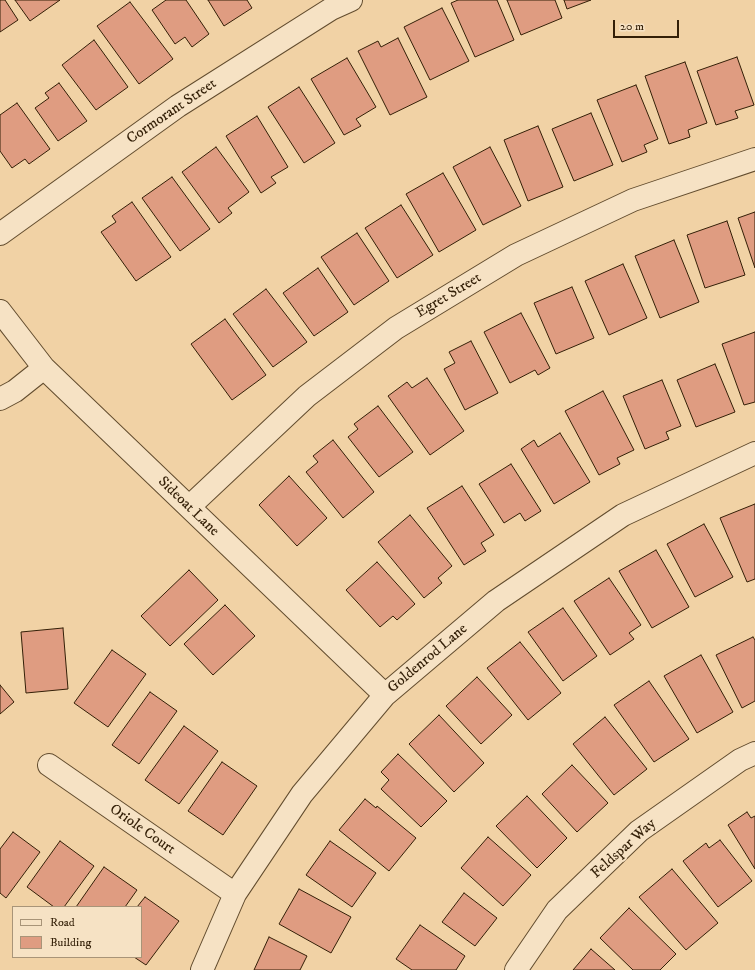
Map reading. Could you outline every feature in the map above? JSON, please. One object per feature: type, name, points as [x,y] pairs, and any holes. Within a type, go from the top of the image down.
[{"type":"street","name":"Cormorant Street","points":[[0,234],[178,106],[331,9],[351,0]]},
{"type":"street","name":"Egret Street","points":[[189,507],[307,396],[396,328],[516,255],[627,203],[755,159]]},
{"type":"street","name":"Sideoat Lane","points":[[0,311],[44,368],[385,695]]},
{"type":"street","points":[[0,399],[15,391],[44,368]]},
{"type":"street","name":"Goldenrod Lane","points":[[202,970],[235,894],[302,794],[385,695],[496,601],[623,515],[755,453]]},
{"type":"street","name":"Feldspar Way","points":[[516,970],[558,910],[639,831],[740,760],[755,753]]},
{"type":"street","name":"Oriole Court","points":[[49,766],[235,894]]},
{"type":"building","points":[[0,0],[5,0],[18,20],[0,32]]},
{"type":"building","points":[[15,0],[60,0],[30,21]]},
{"type":"building","points":[[166,0],[186,0],[209,34],[192,47],[185,37],[175,44],[152,10]]},
{"type":"building","points":[[208,0],[247,0],[252,8],[224,26]]},
{"type":"building","points":[[458,0],[497,0],[514,40],[475,57],[451,3]]},
{"type":"building","points":[[507,0],[555,0],[562,18],[521,35]]},
{"type":"building","points":[[564,0],[591,0],[567,9]]},
{"type":"building","points":[[130,2],[173,59],[139,84],[97,26]]},
{"type":"building","points":[[442,8],[469,61],[430,80],[404,27]]},
{"type":"building","points":[[398,38],[427,97],[390,115],[358,51],[378,41],[381,47]]},
{"type":"building","points":[[94,40],[128,87],[96,110],[62,65]]},
{"type":"building","points":[[737,57],[754,105],[735,111],[738,118],[716,125],[697,71]]},
{"type":"building","points":[[347,58],[376,107],[356,119],[361,126],[344,135],[311,79]]},
{"type":"building","points":[[685,62],[707,123],[688,130],[690,137],[669,144],[645,76]]},
{"type":"building","points":[[59,83],[87,121],[58,141],[35,108],[49,98],[45,93]]},
{"type":"building","points":[[636,85],[658,139],[644,145],[647,152],[622,162],[597,100]]},
{"type":"building","points":[[299,87],[335,143],[304,163],[268,107]]},
{"type":"building","points":[[17,103],[50,149],[29,164],[25,159],[12,168],[0,151],[0,115]]},
{"type":"building","points":[[591,113],[613,165],[574,181],[552,129]]},
{"type":"building","points":[[257,116],[288,167],[271,177],[276,183],[261,193],[226,136]]},
{"type":"building","points":[[538,126],[563,187],[528,201],[504,140]]},
{"type":"building","points":[[216,147],[249,192],[228,208],[232,213],[219,223],[182,172]]},
{"type":"building","points":[[490,147],[521,206],[483,225],[453,167]]},
{"type":"building","points":[[443,173],[476,230],[439,252],[406,194]]},
{"type":"building","points":[[172,177],[210,229],[180,251],[142,198]]},
{"type":"building","points":[[132,202],[171,257],[136,281],[101,232],[116,222],[112,216]]},
{"type":"building","points":[[401,205],[433,255],[397,278],[365,228]]},
{"type":"building","points":[[755,212],[755,268],[738,218]]},
{"type":"building","points":[[727,221],[745,275],[705,288],[687,235]]},
{"type":"building","points":[[357,233],[389,281],[354,305],[321,257]]},
{"type":"building","points":[[674,240],[699,302],[660,318],[635,256]]},
{"type":"building","points":[[623,264],[647,318],[609,335],[585,281]]},
{"type":"building","points":[[318,268],[348,312],[314,336],[283,293]]},
{"type":"building","points":[[572,287],[594,338],[556,354],[534,303]]},
{"type":"building","points":[[266,289],[307,342],[273,367],[233,314]]},
{"type":"building","points":[[521,313],[550,368],[538,375],[535,370],[510,383],[484,332]]},
{"type":"building","points":[[225,319],[266,375],[232,400],[191,344]]},
{"type":"building","points":[[755,332],[755,402],[744,405],[722,344]]},
{"type":"building","points":[[471,341],[498,393],[465,410],[444,369],[455,363],[449,352]]},
{"type":"building","points":[[715,364],[735,412],[696,427],[677,380]]},
{"type":"building","points":[[427,378],[464,431],[430,455],[388,396],[407,382],[412,388]]},
{"type":"building","points":[[662,380],[681,426],[666,432],[669,439],[645,449],[623,396]]},
{"type":"building","points":[[603,391],[634,450],[617,458],[620,464],[599,475],[565,411]]},
{"type":"building","points":[[378,406],[413,452],[379,477],[348,437],[358,429],[354,424]]},
{"type":"building","points":[[560,433],[590,482],[554,504],[521,449],[534,440],[538,447]]},
{"type":"building","points":[[333,440],[374,492],[343,518],[306,472],[318,462],[313,456]]},
{"type":"building","points":[[511,464],[541,511],[525,521],[520,513],[504,523],[479,484]]},
{"type":"building","points":[[289,476],[327,518],[297,546],[259,505]]},
{"type":"building","points":[[462,486],[494,535],[481,543],[486,551],[464,565],[427,508]]},
{"type":"building","points":[[755,504],[755,579],[747,582],[720,518]]},
{"type":"building","points":[[410,515],[452,566],[438,578],[442,583],[424,598],[378,542]]},
{"type":"building","points":[[704,524],[733,577],[695,597],[667,544]]},
{"type":"building","points":[[656,550],[689,607],[652,628],[619,571]]},
{"type":"building","points":[[377,562],[415,604],[397,620],[393,616],[380,627],[346,590]]},
{"type":"building","points":[[189,570],[218,600],[170,646],[141,616]]},
{"type":"building","points":[[609,578],[641,625],[629,633],[634,639],[610,655],[574,601]]},
{"type":"building","points":[[225,605],[255,636],[213,675],[184,644]]},
{"type":"building","points":[[563,608],[597,656],[563,681],[528,632]]},
{"type":"building","points":[[63,628],[68,689],[26,693],[21,632]]},
{"type":"building","points":[[753,637],[755,640],[755,701],[742,708],[716,655]]},
{"type":"building","points":[[520,642],[561,693],[528,720],[487,668]]},
{"type":"building","points":[[112,650],[146,674],[108,727],[74,703]]},
{"type":"building","points":[[701,655],[733,712],[697,733],[664,676]]},
{"type":"building","points":[[477,677],[512,715],[481,744],[446,706]]},
{"type":"building","points":[[649,681],[689,739],[654,762],[614,705]]},
{"type":"building","points":[[0,685],[14,702],[0,714]]},
{"type":"building","points":[[150,692],[177,711],[139,764],[112,745]]},
{"type":"building","points":[[439,715],[484,763],[454,792],[409,744]]},
{"type":"building","points":[[605,717],[647,769],[614,795],[573,744]]},
{"type":"building","points":[[184,726],[218,751],[179,804],[145,780]]},
{"type":"building","points":[[398,754],[447,801],[421,827],[381,789],[389,780],[381,772]]},
{"type":"building","points":[[222,762],[257,786],[223,835],[188,811]]},
{"type":"building","points":[[572,765],[608,803],[577,832],[542,794]]},
{"type":"building","points":[[527,796],[567,838],[537,868],[496,826]]},
{"type":"building","points":[[365,799],[376,808],[377,806],[416,838],[389,871],[339,830]]},
{"type":"building","points":[[747,812],[751,818],[755,816],[755,869],[728,825]]},
{"type":"building","points":[[13,832],[40,852],[6,898],[0,893],[0,849]]},
{"type":"building","points":[[488,837],[531,875],[503,906],[461,868]]},
{"type":"building","points":[[720,840],[752,881],[718,907],[683,861],[706,843],[709,848]]},
{"type":"building","points":[[60,841],[94,866],[65,906],[53,906],[27,887]]},
{"type":"building","points":[[330,841],[376,873],[352,907],[306,875]]},
{"type":"building","points":[[104,867],[137,890],[126,906],[77,906]]},
{"type":"building","points":[[672,869],[718,923],[686,950],[639,897]]},
{"type":"building","points":[[299,889],[351,917],[331,953],[279,924]]},
{"type":"building","points":[[464,893],[497,918],[475,946],[442,922]]},
{"type":"building","points":[[145,897],[179,921],[146,965],[136,958],[142,958],[142,906],[138,906]]},
{"type":"building","points":[[629,908],[676,954],[660,970],[633,970],[600,938]]},
{"type":"building","points":[[420,925],[465,956],[456,970],[412,970],[396,959]]},
{"type":"building","points":[[269,937],[307,956],[300,970],[254,970]]},
{"type":"building","points":[[591,949],[615,970],[573,970]]}]
